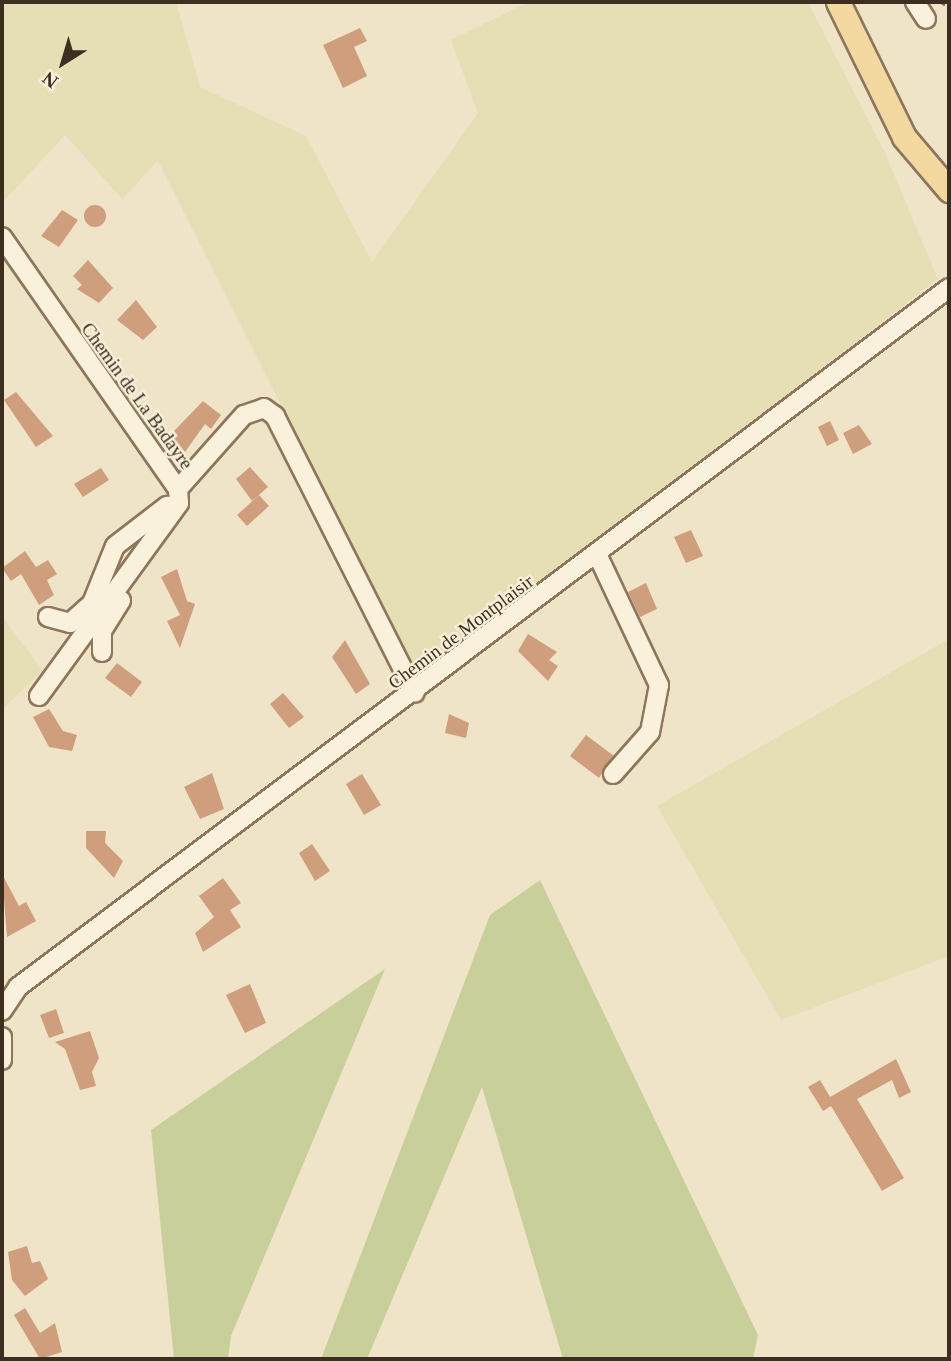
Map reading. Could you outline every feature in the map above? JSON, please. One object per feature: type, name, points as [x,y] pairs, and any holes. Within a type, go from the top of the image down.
[{"type":"main road","points":[[838,2],[904,137],[949,190]]},
{"type":"street","points":[[915,2],[926,19]]},
{"type":"street","name":"Chemin de La Badayre","points":[[2,237],[178,489],[244,415],[264,408],[275,416],[415,693]]},
{"type":"street","name":"Chemin de Montplaisir","points":[[2,1011],[18,987],[415,693],[949,288]]},
{"type":"street","points":[[39,696],[179,503],[178,489]]},
{"type":"street","points":[[48,617],[70,623],[92,603],[116,546],[163,512],[178,489]]},
{"type":"street","points":[[597,554],[659,685],[650,732],[613,774]]},
{"type":"street","points":[[102,652],[102,631],[128,573]]},
{"type":"street","points":[[2,1037],[2,1060]]},
{"type":"path","points":[[941,2],[949,7]]},
{"type":"shaded area","points":[[2,2],[176,2],[200,87],[306,136],[372,262],[478,113],[451,40],[528,2],[808,2],[885,153],[938,279],[419,678],[158,161],[122,199],[65,135],[2,203]]},
{"type":"shaded area","points":[[2,616],[43,671],[2,709]]},
{"type":"shaded area","points":[[949,639],[949,956],[781,1020],[657,806]]},
{"type":"green space","points":[[540,880],[758,1335],[753,1359],[563,1359],[482,1087],[367,1359],[321,1359],[490,915]]},
{"type":"green space","points":[[385,969],[231,1336],[228,1359],[174,1359],[151,1130]]},
{"type":"building","points":[[360,28],[367,41],[354,47],[367,76],[343,88],[323,45]]},
{"type":"building","points":[[95,205],[103,208],[106,216],[103,224],[95,227],[87,224],[84,216],[87,208]]},
{"type":"building","points":[[62,210],[78,220],[59,247],[41,236]]},
{"type":"building","points":[[88,260],[113,288],[99,303],[77,289],[82,285],[73,276]]},
{"type":"building","points":[[136,300],[157,327],[143,340],[117,320]]},
{"type":"building","points":[[16,392],[53,436],[36,447],[4,400]]},
{"type":"building","points":[[203,401],[221,415],[211,429],[205,424],[185,452],[172,442],[173,432]]},
{"type":"building","points":[[830,421],[839,440],[827,446],[818,427]]},
{"type":"building","points":[[859,425],[872,444],[853,454],[843,433]]},
{"type":"building","points":[[250,467],[268,487],[252,501],[236,479]]},
{"type":"building","points":[[101,468],[109,480],[83,497],[74,484]]},
{"type":"building","points":[[259,495],[269,506],[247,526],[237,515]]},
{"type":"building","points":[[691,530],[703,556],[686,563],[674,537]]},
{"type":"building","points":[[25,551],[36,567],[48,560],[57,574],[47,580],[54,595],[39,605],[21,574],[11,581],[2,568]]},
{"type":"building","points":[[177,569],[187,601],[195,604],[180,648],[167,621],[180,615],[161,577]]},
{"type":"building","points":[[646,583],[657,609],[640,617],[628,592]]},
{"type":"building","points":[[528,634],[557,652],[549,660],[558,666],[548,681],[518,651]]},
{"type":"building","points":[[345,640],[370,684],[356,694],[332,657]]},
{"type":"building","points":[[117,663],[142,682],[131,697],[105,678]]},
{"type":"building","points":[[283,693],[304,717],[289,728],[270,704]]},
{"type":"building","points":[[49,709],[63,731],[77,735],[72,751],[49,747],[33,717]]},
{"type":"building","points":[[449,714],[469,723],[466,738],[445,733]]},
{"type":"building","points":[[586,735],[614,756],[599,778],[570,756]]},
{"type":"building","points":[[212,773],[224,809],[200,819],[184,787]]},
{"type":"building","points":[[362,774],[381,805],[364,815],[346,784]]},
{"type":"building","points":[[86,831],[106,831],[105,843],[123,861],[114,878],[86,848]]},
{"type":"building","points":[[312,844],[330,871],[315,881],[299,853]]},
{"type":"building","points":[[2,874],[19,906],[26,902],[36,921],[7,937]]},
{"type":"building","points":[[223,878],[241,903],[230,910],[241,927],[203,952],[195,933],[214,917],[199,896]]},
{"type":"building","points":[[250,984],[266,1023],[245,1033],[226,995]]},
{"type":"building","points":[[56,1009],[64,1033],[49,1038],[40,1015]]},
{"type":"building","points":[[90,1031],[99,1058],[92,1072],[96,1086],[80,1090],[65,1049],[55,1042]]},
{"type":"building","points":[[896,1059],[911,1092],[899,1098],[892,1080],[857,1099],[904,1178],[882,1191],[831,1106],[823,1111],[808,1087],[820,1080],[830,1097]]},
{"type":"building","points":[[27,1246],[32,1263],[40,1261],[48,1279],[25,1296],[12,1280],[8,1252]]},
{"type":"building","points":[[25,1308],[40,1333],[55,1323],[62,1352],[40,1359],[14,1315]]}]
